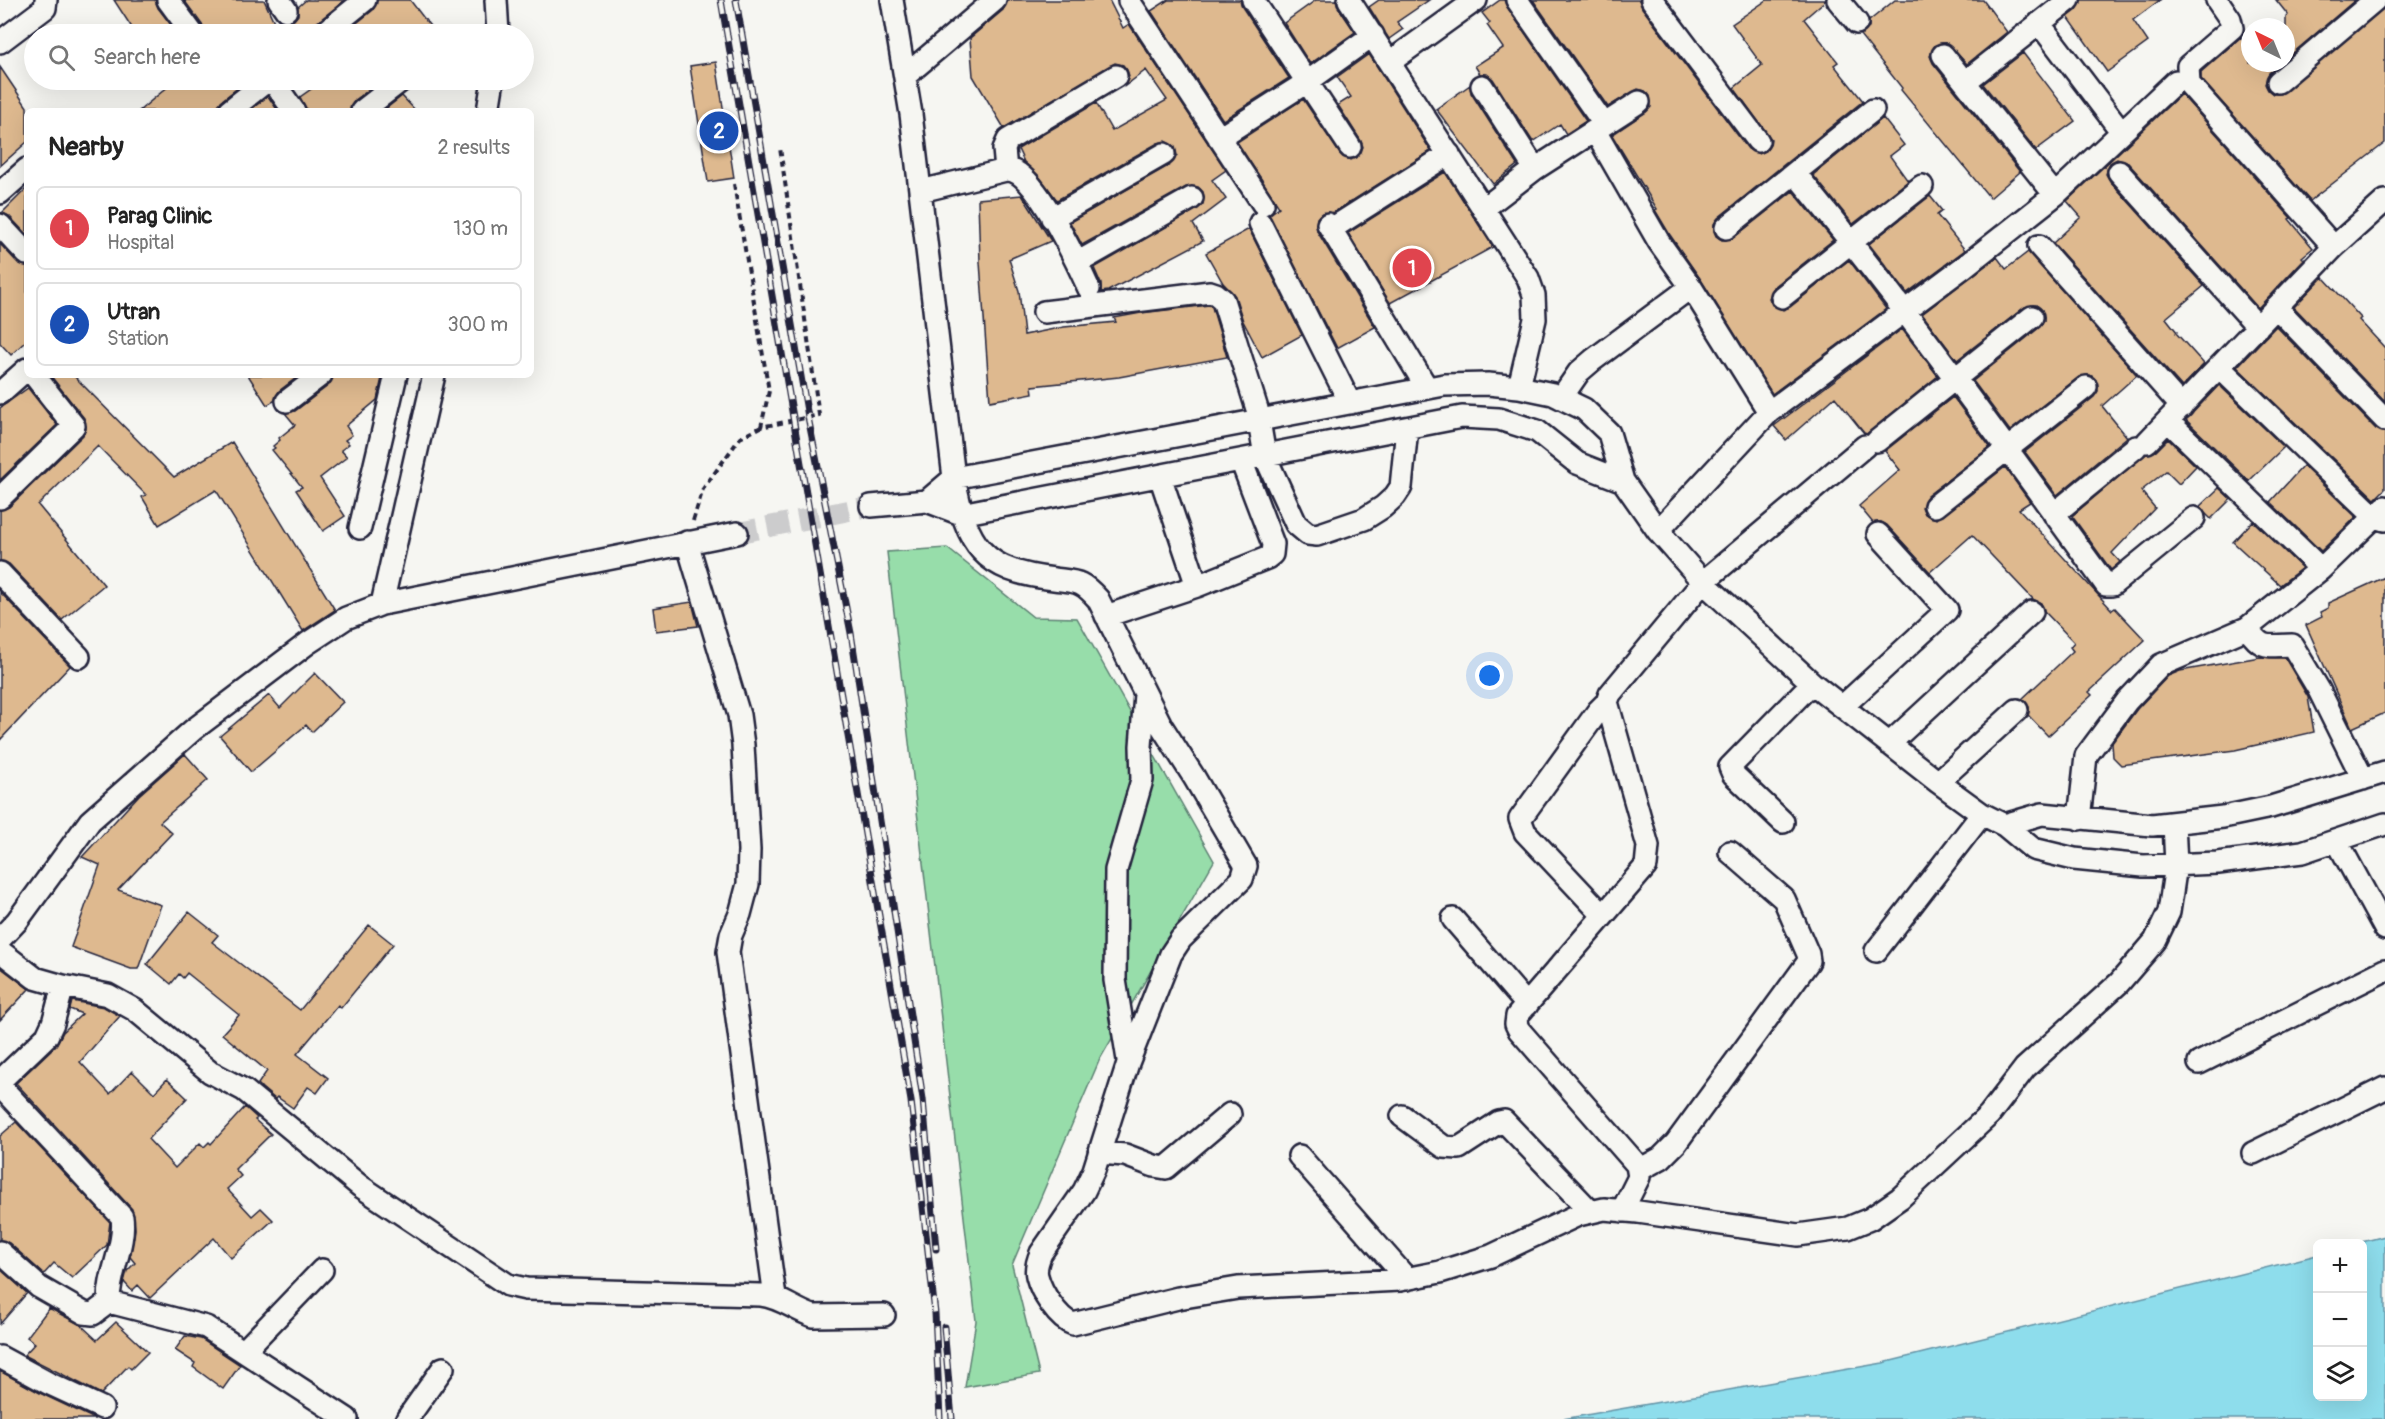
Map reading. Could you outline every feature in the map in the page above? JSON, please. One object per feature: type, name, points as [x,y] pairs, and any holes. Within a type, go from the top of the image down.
[{"type":"street","points":[[25,24],[45,9],[46,0]]},
{"type":"street","points":[[168,0],[186,24]]},
{"type":"street","points":[[335,24],[365,0]]},
{"type":"street","points":[[496,0],[497,24]]},
{"type":"street","points":[[892,0],[921,190],[954,478],[961,514],[976,546],[997,564],[1018,574],[1075,580],[1087,586],[1098,599],[1162,728],[1194,777],[1246,866],[1242,879],[1181,939],[1171,954],[1128,1063],[1099,1153],[1084,1191],[1041,1252],[1037,1264],[1037,1276],[1057,1314],[1064,1321],[1073,1324],[1178,1298],[1238,1288],[1407,1279],[1440,1272],[1491,1256],[1578,1215],[1604,1209],[1798,1235],[1848,1228],[1870,1219],[1900,1198],[1989,1115],[2025,1068],[2119,983],[2155,941],[2169,912],[2176,865],[2174,823]]},
{"type":"street","points":[[904,76],[995,0]]},
{"type":"street","points":[[1253,0],[1350,147]]},
{"type":"street","points":[[1349,0],[1528,278],[1534,295],[1534,319],[1520,387]]},
{"type":"street","points":[[1517,0],[1599,128],[1659,242],[1691,287],[1769,412]]},
{"type":"street","points":[[1652,0],[1758,141]]},
{"type":"street","points":[[1838,0],[1857,23]]},
{"type":"street","points":[[1965,82],[2069,0]]},
{"type":"street","points":[[2217,0],[2230,19],[2232,27],[2188,66],[2188,84],[2334,247]]},
{"type":"street","points":[[2278,82],[2375,0]]},
{"type":"street","points":[[1129,2],[1219,138],[1261,213],[1350,404]]},
{"type":"street","points":[[1390,62],[1463,4]]},
{"type":"street","points":[[2039,23],[2121,131]]},
{"type":"street","points":[[0,42],[24,24]]},
{"type":"street","points":[[1219,138],[1307,82],[1373,35]]},
{"type":"street","points":[[1943,55],[2055,195]]},
{"type":"street","points":[[1006,170],[1004,149],[1008,140],[1116,76]]},
{"type":"street","points":[[1658,531],[1769,412],[2055,195],[2176,81]]},
{"type":"street","points":[[1482,86],[1535,169]]},
{"type":"street","points":[[233,108],[257,90]]},
{"type":"street","points":[[278,90],[292,108]]},
{"type":"street","points":[[366,108],[389,90]]},
{"type":"street","points":[[488,108],[491,90]]},
{"type":"street","points":[[1483,209],[1535,169],[1639,102]]},
{"type":"street","points":[[1726,228],[1873,110]]},
{"type":"street","points":[[1052,218],[1164,154]]},
{"type":"street","points":[[1427,388],[1334,224],[1449,154]]},
{"type":"street","points":[[921,190],[1006,170],[1020,174],[1052,218],[1089,288]]},
{"type":"street","points":[[0,193],[24,172]]},
{"type":"street","points":[[2119,172],[2258,327]]},
{"type":"street","points":[[1796,174],[1851,240],[1905,311],[2106,585],[2109,585],[2194,518]]},
{"type":"street","points":[[1782,297],[1922,186]]},
{"type":"street","points":[[1077,263],[1192,198]]},
{"type":"street","points":[[2054,514],[2142,444],[2175,414],[2334,247],[2385,201]]},
{"type":"street","points":[[0,225],[24,251]]},
{"type":"street","points":[[2039,246],[2175,414],[2321,569]]},
{"type":"street","points":[[1561,398],[1579,372],[1593,360],[1691,287]]},
{"type":"street","points":[[1044,312],[1210,292],[1216,294],[1223,300],[1259,420],[1265,456],[1296,524],[1308,534],[1317,535],[1364,519],[1395,496],[1401,487],[1407,428]]},
{"type":"street","points":[[2276,308],[2385,420]]},
{"type":"street","points":[[1603,915],[1525,832],[1520,819],[1607,702],[1614,689],[1703,582],[1871,444],[2032,317]]},
{"type":"street","points":[[2079,819],[2086,756],[2127,701],[2161,666],[2247,628],[2321,569],[2382,515],[2219,367]]},
{"type":"street","points":[[0,393],[24,372]]},
{"type":"street","points":[[0,498],[74,426],[36,378]]},
{"type":"street","points":[[286,401],[317,378]]},
{"type":"street","points":[[360,528],[395,378]]},
{"type":"street","points":[[382,604],[433,378]]},
{"type":"street","points":[[927,501],[954,478],[1444,385],[1488,384],[1520,387],[1561,398],[1584,409],[1609,433],[1623,481],[1658,531],[1703,582],[1812,682],[1938,782],[1982,814],[2004,825],[2033,849],[2074,859],[2143,866],[2218,863],[2302,852],[2385,824]]},
{"type":"street","points":[[1935,506],[2086,387]]},
{"type":"street","points":[[872,506],[927,501],[961,514],[1462,417],[1499,419],[1537,431],[1577,462],[1623,481]]},
{"type":"street","points":[[1106,616],[1197,586],[1267,558],[1274,549],[1241,460]]},
{"type":"street","points":[[1160,476],[1197,586]]},
{"type":"street","points":[[0,939],[17,921],[90,821],[184,737],[308,643],[346,618],[382,604],[737,533]]},
{"type":"street","points":[[1843,706],[1947,610],[1878,534]]},
{"type":"street","points":[[687,542],[739,715],[743,746],[749,850],[748,884],[731,935],[728,952],[775,1297]]},
{"type":"street","points":[[0,573],[79,657]]},
{"type":"street","points":[[1889,744],[2032,612]]},
{"type":"street","points":[[2247,628],[2256,641],[2266,647],[2292,645],[2319,690],[2363,778]]},
{"type":"street","points":[[1783,822],[1733,774],[1730,768],[1812,682]]},
{"type":"street","points":[[1128,1063],[1115,980],[1116,870],[1142,780],[1141,746],[1145,694]]},
{"type":"street","points":[[1607,702],[1648,846],[1646,866],[1517,1016],[1516,1024],[1639,1170],[1639,1177],[1622,1211]]},
{"type":"street","points":[[1938,782],[2017,710]]},
{"type":"street","points":[[2004,825],[2042,814],[2152,825],[2223,817],[2271,807],[2385,772]]},
{"type":"street","points":[[1876,951],[1982,814]]},
{"type":"street","points":[[2337,840],[2385,929]]},
{"type":"street","points":[[1639,1170],[1661,1158],[1676,1143],[1809,961],[1784,899],[1730,852]]},
{"type":"street","points":[[1453,920],[1527,1005]]},
{"type":"street","points":[[0,951],[35,978],[108,995],[135,1010],[210,1072],[243,1090],[360,1186],[508,1285],[526,1289],[775,1297],[813,1316],[884,1315]]},
{"type":"street","points":[[2199,1063],[2385,970]]},
{"type":"street","points":[[0,1081],[51,1030],[63,986]]},
{"type":"street","points":[[0,1086],[122,1217],[124,1230],[120,1240],[109,1302],[93,1314],[84,1313],[39,1287],[0,1252]]},
{"type":"street","points":[[2253,1153],[2385,1088]]},
{"type":"street","points":[[1099,1153],[1125,1155],[1166,1168],[1230,1114]]},
{"type":"street","points":[[1402,1116],[1444,1147],[1452,1149],[1459,1148],[1499,1122],[1508,1123],[1591,1212]]},
{"type":"street","points":[[1299,1155],[1407,1279]]},
{"type":"street","points":[[244,1351],[322,1270]]},
{"type":"street","points":[[109,1302],[113,1305],[206,1327],[347,1419]]},
{"type":"street","points":[[0,1357],[102,1408]]},
{"type":"street","points":[[408,1419],[443,1368]]},
{"type":"path","points":[[687,542],[703,489],[740,438],[761,427],[819,415],[780,148]]},
{"type":"path","points":[[734,184],[769,391],[761,427]]},
{"type":"green space","points":[[947,548],[1033,617],[1077,618],[1214,861],[1099,1061],[1012,1265],[1039,1374],[965,1387],[976,1321],[887,552]]},
{"type":"water","points":[[2385,1236],[2385,1419],[1563,1419],[1883,1363],[2313,1256],[2313,1401],[2367,1401],[2367,1241]]},
{"type":"building","points":[[114,0],[155,0],[170,24],[130,24]]},
{"type":"building","points":[[184,0],[264,0],[275,24],[202,24]]},
{"type":"building","points":[[306,0],[345,0],[315,24],[278,24],[294,20],[298,15],[298,7]]},
{"type":"building","points":[[377,0],[410,0],[428,24],[356,24],[373,10]]},
{"type":"building","points":[[1007,0],[1109,0],[1123,28],[1129,24],[1226,170],[1212,180],[1226,199],[1193,224],[1203,241],[1108,291],[1101,292],[1101,284],[1094,268],[1198,209],[1203,204],[1203,192],[1198,187],[1186,187],[1082,245],[1070,222],[1170,165],[1177,155],[1175,147],[1165,141],[1158,143],[1057,200],[1038,175],[1024,162],[1018,149],[1096,103],[1112,131],[1167,100],[1146,70],[1125,86],[1129,76],[1127,70],[1123,65],[1115,63],[1004,128],[973,76],[970,38],[1003,10]]},
{"type":"building","points":[[1168,0],[1240,0],[1242,7],[1289,78],[1223,120],[1151,11]]},
{"type":"building","points":[[1316,0],[1336,0],[1338,7],[1355,32],[1310,64],[1284,23]]},
{"type":"building","points":[[1379,0],[1429,0],[1397,22],[1403,29],[1389,39],[1369,7]]},
{"type":"building","points":[[1500,0],[1504,0],[1586,121],[1566,134],[1560,124],[1533,142],[1493,79],[1487,74],[1480,74],[1475,66],[1503,48],[1487,25],[1490,23],[1482,13]]},
{"type":"building","points":[[1533,0],[1639,0],[1642,8],[1748,149],[1759,154],[1766,151],[1771,139],[1734,88],[1762,65],[1732,24],[1767,0],[1826,0],[1804,19],[1838,62],[1834,65],[1863,101],[1718,218],[1714,224],[1714,231],[1716,236],[1722,240],[1733,238],[1793,191],[1833,240],[1774,287],[1769,298],[1772,305],[1783,310],[1790,307],[1849,260],[1886,309],[1772,394],[1670,235],[1612,135],[1651,107],[1650,96],[1638,89],[1608,107]]},
{"type":"building","points":[[1895,0],[1983,0],[2007,32],[1967,64],[1947,43],[1935,45],[1930,56],[1933,63],[2020,172],[1990,198],[1901,90],[1902,88],[1860,35],[1869,28],[1869,21]]},
{"type":"building","points":[[2081,0],[2160,0],[2133,20],[2148,42],[2107,72],[2068,17],[2077,10]]},
{"type":"building","points":[[2276,0],[2355,0],[2295,51],[2295,18],[2286,18],[2288,15]]},
{"type":"building","points":[[2385,7],[2385,143],[2310,201],[2201,79],[2201,72],[2241,37],[2241,72],[2270,72],[2265,84],[2273,94],[2281,94]]},
{"type":"building","points":[[2023,53],[2075,121],[2036,150],[1983,84]]},
{"type":"building","points":[[1369,54],[1431,151],[1333,213],[1322,213],[1317,218],[1317,231],[1375,327],[1337,348],[1269,215],[1279,207],[1237,142],[1303,99],[1340,154],[1350,160],[1357,157],[1363,147],[1361,141],[1338,105],[1351,97],[1337,77]]},
{"type":"building","points":[[716,62],[734,178],[708,182],[690,66]]},
{"type":"building","points":[[0,67],[27,108],[24,108],[24,145],[0,166]]},
{"type":"building","points":[[1470,85],[1471,93],[1517,165],[1493,184],[1436,109]]},
{"type":"building","points":[[164,90],[235,90],[221,101],[218,108],[143,108]]},
{"type":"building","points":[[310,90],[369,90],[354,101],[351,108],[306,108],[300,97]]},
{"type":"building","points":[[2181,94],[2291,218],[2289,219],[2313,248],[2302,257],[2304,259],[2258,308],[2128,163],[2117,159],[2110,163],[2106,174],[2110,181],[2204,286],[2166,318],[2176,333],[2204,364],[2182,387],[2053,243],[2081,217],[2067,201]]},
{"type":"building","points":[[268,96],[276,108],[253,108]]},
{"type":"building","points":[[402,96],[413,108],[387,108]]},
{"type":"building","points":[[1883,118],[1904,145],[1890,156],[1908,181],[1853,224],[1813,175]]},
{"type":"building","points":[[1445,172],[1493,247],[1390,303],[1348,233]]},
{"type":"building","points":[[24,191],[24,232],[9,216],[2,213]]},
{"type":"building","points":[[1022,195],[1051,241],[1009,259],[1019,291],[1024,335],[1064,327],[1116,322],[1114,318],[1141,313],[1209,305],[1212,307],[1227,357],[1119,377],[1032,386],[1033,393],[990,401],[978,199]]},
{"type":"building","points":[[1930,196],[1942,211],[1937,215],[1965,250],[1907,293],[1869,244]]},
{"type":"building","points":[[1249,229],[1302,335],[1262,357],[1243,321],[1235,296],[1223,283],[1206,253]]},
{"type":"building","points":[[0,244],[18,263],[24,265],[24,343],[11,355],[0,343]]},
{"type":"building","points":[[2028,252],[2137,375],[2102,406],[2127,437],[2057,495],[2025,452],[2094,397],[2098,391],[2096,380],[2090,375],[2079,377],[2010,431],[1973,381],[2040,327],[2044,321],[2042,310],[2036,305],[2025,307],[1957,360],[1922,314],[1997,257],[2006,269]]},
{"type":"building","points":[[2323,277],[2385,348],[2385,402],[2294,307]]},
{"type":"building","points":[[2276,326],[2376,429],[2385,432],[2385,489],[2375,499],[2237,367]]},
{"type":"building","points":[[1902,329],[1938,376],[1867,434],[1835,397],[1786,440],[1774,426]]},
{"type":"building","points":[[52,378],[76,378],[174,477],[232,442],[335,610],[303,631],[216,490],[159,525],[142,497],[146,495],[98,446],[38,505],[104,585],[62,620],[9,564],[0,561],[0,510],[9,507],[83,435],[86,429],[84,418]]},
{"type":"building","points":[[250,378],[296,378],[279,391],[274,401],[267,405]]},
{"type":"building","points":[[332,378],[382,378],[377,400],[346,426],[352,435],[345,440],[349,444],[341,450],[347,457],[320,478],[345,516],[323,531],[296,490],[302,487],[272,450],[280,440],[279,438],[295,425],[285,413],[295,411],[329,385]]},
{"type":"building","points":[[2219,385],[2284,447],[2249,481],[2186,420]]},
{"type":"building","points":[[28,388],[57,425],[0,480],[0,408]]},
{"type":"building","points":[[1953,397],[1990,447],[1927,496],[1922,507],[1925,514],[1936,519],[1943,516],[2005,467],[2030,502],[2019,509],[2112,610],[2115,608],[2145,640],[2089,692],[2092,695],[2048,736],[2028,715],[2029,707],[2022,699],[2073,651],[2070,647],[2074,642],[2044,611],[2041,603],[2034,600],[1972,535],[1930,572],[1887,525],[1881,522],[1873,523],[1859,506],[1900,470],[1885,451]]},
{"type":"building","points":[[2168,439],[2196,466],[2179,484],[2166,471],[2141,491],[2155,508],[2112,553],[2120,562],[2111,570],[2072,516],[2146,454],[2156,451]]},
{"type":"building","points":[[2303,466],[2356,517],[2321,551],[2270,502]]},
{"type":"building","points":[[2219,488],[2231,499],[2211,519],[2199,507]]},
{"type":"building","points":[[2253,521],[2302,568],[2280,585],[2233,542]]},
{"type":"building","points":[[2385,577],[2385,713],[2352,728],[2306,625],[2322,617],[2320,612],[2328,608],[2328,603]]},
{"type":"building","points":[[0,592],[70,666],[0,740]]},
{"type":"building","points":[[692,602],[698,626],[656,631],[653,608]]},
{"type":"building","points":[[2260,657],[2285,658],[2308,697],[2314,732],[2235,750],[2121,765],[2113,757],[2112,743],[2137,709],[2168,676],[2180,671]]},
{"type":"building","points":[[315,673],[343,702],[312,732],[306,725],[251,772],[220,736],[269,695],[280,708]]},
{"type":"building","points":[[185,754],[208,780],[160,822],[172,833],[118,890],[161,905],[138,969],[131,969],[71,947],[100,865],[82,857],[139,795]]},
{"type":"building","points":[[189,912],[218,935],[212,942],[300,1010],[369,925],[393,944],[341,1008],[338,1005],[297,1054],[328,1078],[317,1093],[308,1087],[293,1108],[277,1097],[275,1099],[258,1084],[267,1071],[222,1034],[239,1015],[187,973],[183,978],[179,974],[171,984],[147,964]]},
{"type":"building","points":[[0,967],[29,989],[0,1020]]},
{"type":"building","points":[[72,1001],[104,1007],[120,1016],[80,1062],[110,1094],[132,1071],[154,1093],[167,1079],[187,1098],[148,1139],[175,1168],[200,1143],[204,1147],[209,1142],[211,1144],[245,1107],[257,1118],[255,1120],[271,1134],[235,1169],[241,1176],[227,1189],[252,1216],[261,1208],[273,1220],[231,1258],[214,1238],[150,1298],[138,1285],[132,1291],[124,1282],[127,1271],[135,1263],[130,1257],[135,1229],[132,1209],[16,1083],[56,1045],[63,1032],[82,1014],[70,1009]]},
{"type":"building","points":[[16,1122],[110,1222],[107,1245],[72,1278],[54,1263],[44,1274],[9,1243],[0,1240],[0,1136]]},
{"type":"building","points":[[0,1269],[27,1293],[0,1324]]},
{"type":"building","points":[[49,1308],[81,1325],[97,1340],[116,1322],[148,1352],[131,1369],[128,1366],[101,1394],[24,1355],[35,1343],[27,1337]]},
{"type":"building","points":[[185,1336],[201,1339],[240,1365],[223,1389],[193,1367],[195,1363],[175,1350]]},
{"type":"building","points":[[0,1371],[42,1394],[95,1419],[0,1419]]},
{"type":"tunnel","points":[[737,533],[871,506]]},
{"type":"railway","points":[[721,0],[911,1101],[935,1313],[940,1419]]},
{"type":"railway","points":[[736,0],[808,417],[851,633],[923,1099],[936,1249]]},
{"type":"railway","points":[[944,1327],[952,1419]]},
{"type":"place","name":"Utran","points":[[719,131]]},
{"type":"place","name":"Parag Clinic","points":[[1412,268]]}]
